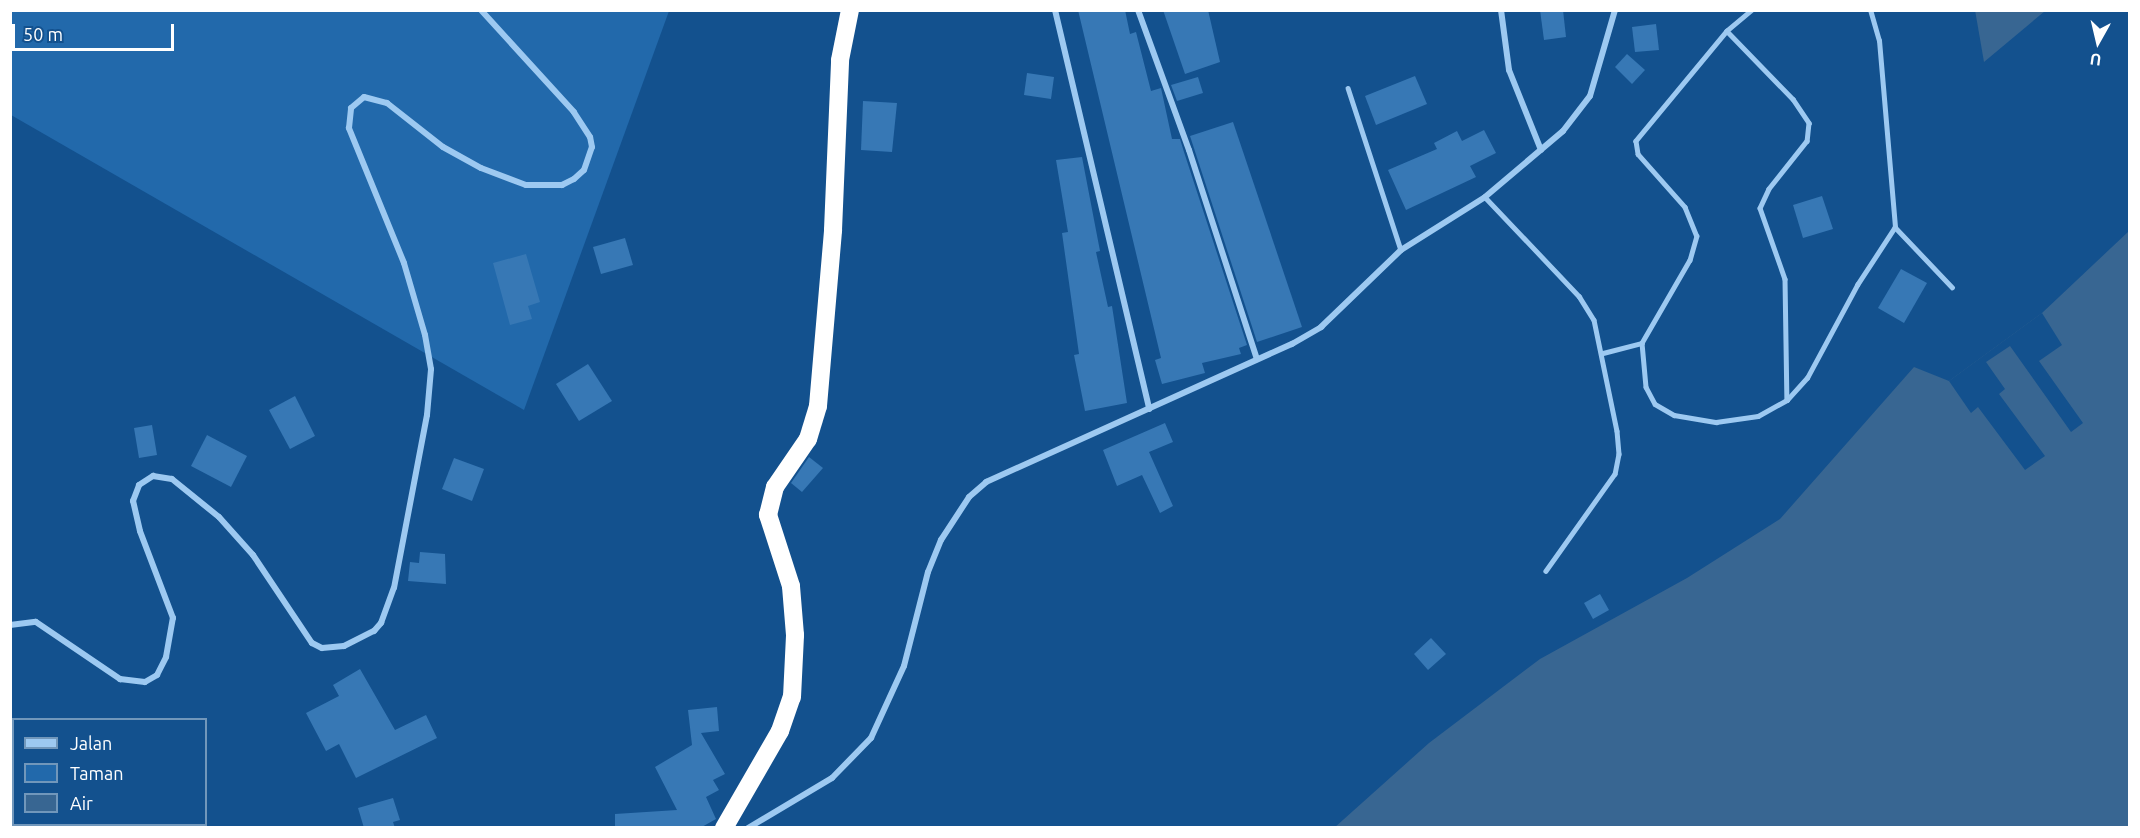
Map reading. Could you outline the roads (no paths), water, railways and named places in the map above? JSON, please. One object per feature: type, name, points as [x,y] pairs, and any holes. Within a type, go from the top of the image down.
[{"type":"highway","points":[[724,828],[780,731],[792,697],[795,635],[791,586],[768,515],[774,487],[808,438],[818,406],[833,230],[840,60],[850,10]]},
{"type":"street","points":[[10,625],[36,622],[120,679],[145,682],[157,675],[166,657],[173,618],[140,531],[133,501],[139,485],[153,476],[172,479],[187,489],[239,538],[312,643],[322,648],[344,646],[374,632],[381,623],[394,588],[427,415],[431,369],[425,335],[404,263],[349,128],[351,108],[364,98],[387,103],[443,147],[481,168],[526,185],[562,185],[574,179],[590,159],[592,147],[590,136],[574,112],[481,10]]},
{"type":"street","points":[[1055,10],[1149,409]]},
{"type":"street","points":[[1138,10],[1190,150],[1257,358]]},
{"type":"street","points":[[1501,10],[1509,70],[1541,150]]},
{"type":"street","points":[[748,828],[832,778],[871,738],[904,666],[928,572],[940,540],[969,497],[986,482],[1149,409],[1321,327],[1401,250],[1485,197],[1541,150],[1578,114],[1590,96],[1615,10]]},
{"type":"lane","points":[[1752,10],[1727,31],[1636,141],[1638,154],[1685,207],[1697,236],[1690,260],[1642,343],[1646,387],[1655,404],[1674,415],[1716,422],[1758,416],[1787,400],[1807,378],[1857,285],[1895,227],[1880,53],[1870,10]]},
{"type":"lane","points":[[1727,31],[1793,99],[1809,123],[1807,141],[1769,189],[1760,208],[1785,279],[1787,400]]},
{"type":"lane","points":[[1348,88],[1401,250]]},
{"type":"lane","points":[[1485,197],[1579,296],[1594,320],[1617,431],[1619,454],[1615,474],[1546,571]]},
{"type":"lane","points":[[1895,227],[1952,287]]},
{"type":"lane","points":[[1602,353],[1642,343]]},
{"type":"water","points":[[1975,10],[2045,10],[2045,11],[1984,62]]},
{"type":"water","points":[[2129,231],[2129,827],[1334,828],[1429,743],[1540,659],[1687,578],[1780,519],[1914,367],[1949,381],[2042,313]]}]
